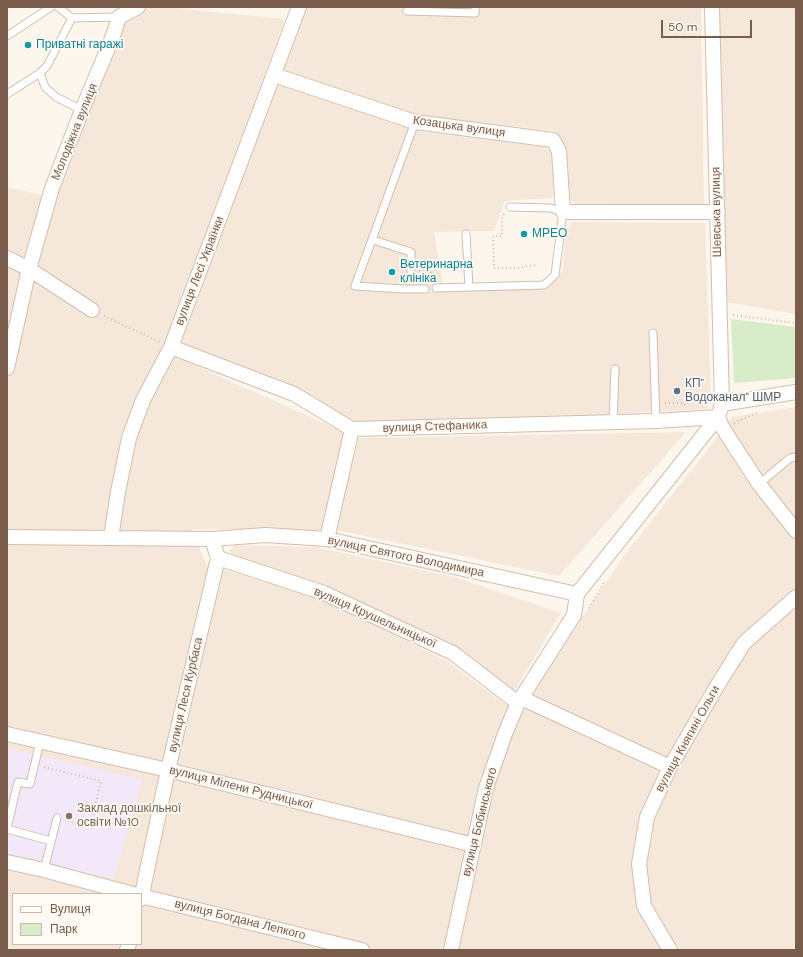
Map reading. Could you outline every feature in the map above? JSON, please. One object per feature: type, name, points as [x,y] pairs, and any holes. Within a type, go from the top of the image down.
[{"type":"street","points":[[119,17],[138,7]]},
{"type":"street","name":"вулиця Лесі Українки","points":[[111,538],[118,492],[130,438],[143,400],[171,347],[299,7]]},
{"type":"street","name":"Шевська вулиця","points":[[712,7],[718,212],[721,416]]},
{"type":"street","name":"Молодіжна вулиця","points":[[7,368],[10,338],[52,188],[82,110],[113,36],[119,17]]},
{"type":"street","name":"Козацька вулиця","points":[[274,75],[415,122],[553,140],[559,151],[563,212]]},
{"type":"street","points":[[563,212],[718,212]]},
{"type":"street","points":[[7,258],[29,269],[92,310]]},
{"type":"street","points":[[171,347],[294,394],[352,429],[327,539]]},
{"type":"street","points":[[578,594],[721,416],[796,392]]},
{"type":"street","points":[[721,416],[759,484],[796,531]]},
{"type":"street","name":"вулиця Стефаника","points":[[352,429],[656,421],[721,416]]},
{"type":"street","name":"вулиця Святого Володимира","points":[[7,537],[212,539],[265,535],[327,539],[578,594]]},
{"type":"street","points":[[212,539],[218,558]]},
{"type":"street","name":"вулиця Крушельницької","points":[[218,558],[324,594],[453,653],[520,701],[532,704],[670,767]]},
{"type":"street","name":"вулиця Леся Курбаса","points":[[140,893],[218,558]]},
{"type":"street","name":"вулиця Бобинського","points":[[451,950],[486,788],[506,731],[520,701],[574,615],[578,594]]},
{"type":"street","name":"вулиця Княгині Ольги","points":[[670,950],[644,906],[639,864],[646,817],[670,767],[744,643],[796,597]]},
{"type":"street","name":"вулиця Мілени Рудницької","points":[[7,734],[168,770],[474,845]]},
{"type":"street","name":"вулиця Богдана Лепкого","points":[[7,862],[44,870],[128,893]]},
{"type":"street","name":"вулиця Богдана Лепкого","points":[[142,897],[362,950]]},
{"type":"lane","points":[[7,36],[51,7]]},
{"type":"lane","points":[[58,7],[72,18],[119,17]]},
{"type":"lane","points":[[407,11],[475,13],[475,7]]},
{"type":"lane","points":[[7,94],[40,73],[47,66],[72,18]]},
{"type":"lane","points":[[40,73],[45,87],[56,97],[82,110]]},
{"type":"lane","points":[[415,122],[355,286],[425,289]]},
{"type":"lane","points":[[510,207],[550,208],[563,212]]},
{"type":"lane","name":"Козацька вулиця","points":[[436,288],[544,285],[555,275],[563,212]]},
{"type":"lane","points":[[466,234],[469,287]]},
{"type":"lane","points":[[373,240],[411,252],[411,271]]},
{"type":"lane","points":[[653,333],[656,421]]},
{"type":"lane","points":[[613,422],[615,369]]},
{"type":"lane","points":[[759,484],[790,458],[796,457]]},
{"type":"lane","points":[[40,742],[30,784],[18,782],[7,829],[51,841]]},
{"type":"lane","points":[[44,870],[58,818]]},
{"type":"path","points":[[510,207],[502,216],[502,236],[493,236],[494,268],[519,268],[538,264]]},
{"type":"path","points":[[411,271],[430,271],[436,288]]},
{"type":"path","points":[[92,310],[171,347]]},
{"type":"path","points":[[660,403],[684,402],[685,409]]},
{"type":"path","points":[[721,416],[762,411]]},
{"type":"path","points":[[587,610],[607,577]]},
{"type":"path","points":[[35,764],[101,781],[90,827],[58,818]]},
{"type":"shaded area","points":[[115,7],[163,7],[285,19],[163,351],[344,432],[324,530],[192,529],[206,564],[322,599],[447,661],[506,705],[533,690],[626,553],[732,417],[796,407],[796,950],[7,950],[7,187],[41,195]]},
{"type":"shaded area","points":[[305,7],[701,7],[704,204],[575,205],[567,194],[565,150],[555,131],[415,115],[282,70]]},
{"type":"shaded area","points":[[717,7],[796,7],[796,314],[725,302]]},
{"type":"shaded area","points":[[277,82],[423,132],[545,147],[555,156],[553,198],[505,201],[494,231],[434,232],[444,291],[548,288],[563,270],[565,233],[573,222],[705,223],[711,398],[707,409],[363,428],[179,343]]},
{"type":"shaded area","points":[[686,432],[559,576],[335,530],[359,438]]},
{"type":"shaded area","points":[[234,545],[315,547],[454,577],[561,613],[514,692],[456,648],[234,558],[229,551]]},
{"type":"shaded area","name":"Заклад дошкільної освіти №10","points":[[7,749],[142,779],[114,879],[7,853]]},
{"type":"green space","points":[[731,319],[796,327],[796,378],[734,383]]},
{"type":"place","name":"Приватні гаражі","points":[[28,45]]},
{"type":"place","name":"МРЕО","points":[[524,234]]},
{"type":"place","name":"Ветеринарна клініка","points":[[392,272]]},
{"type":"place","name":"КП\" Водоканал\" ШМР","points":[[677,391]]},
{"type":"place","name":"Заклад дошкільної освіти №10","points":[[69,816]]}]
